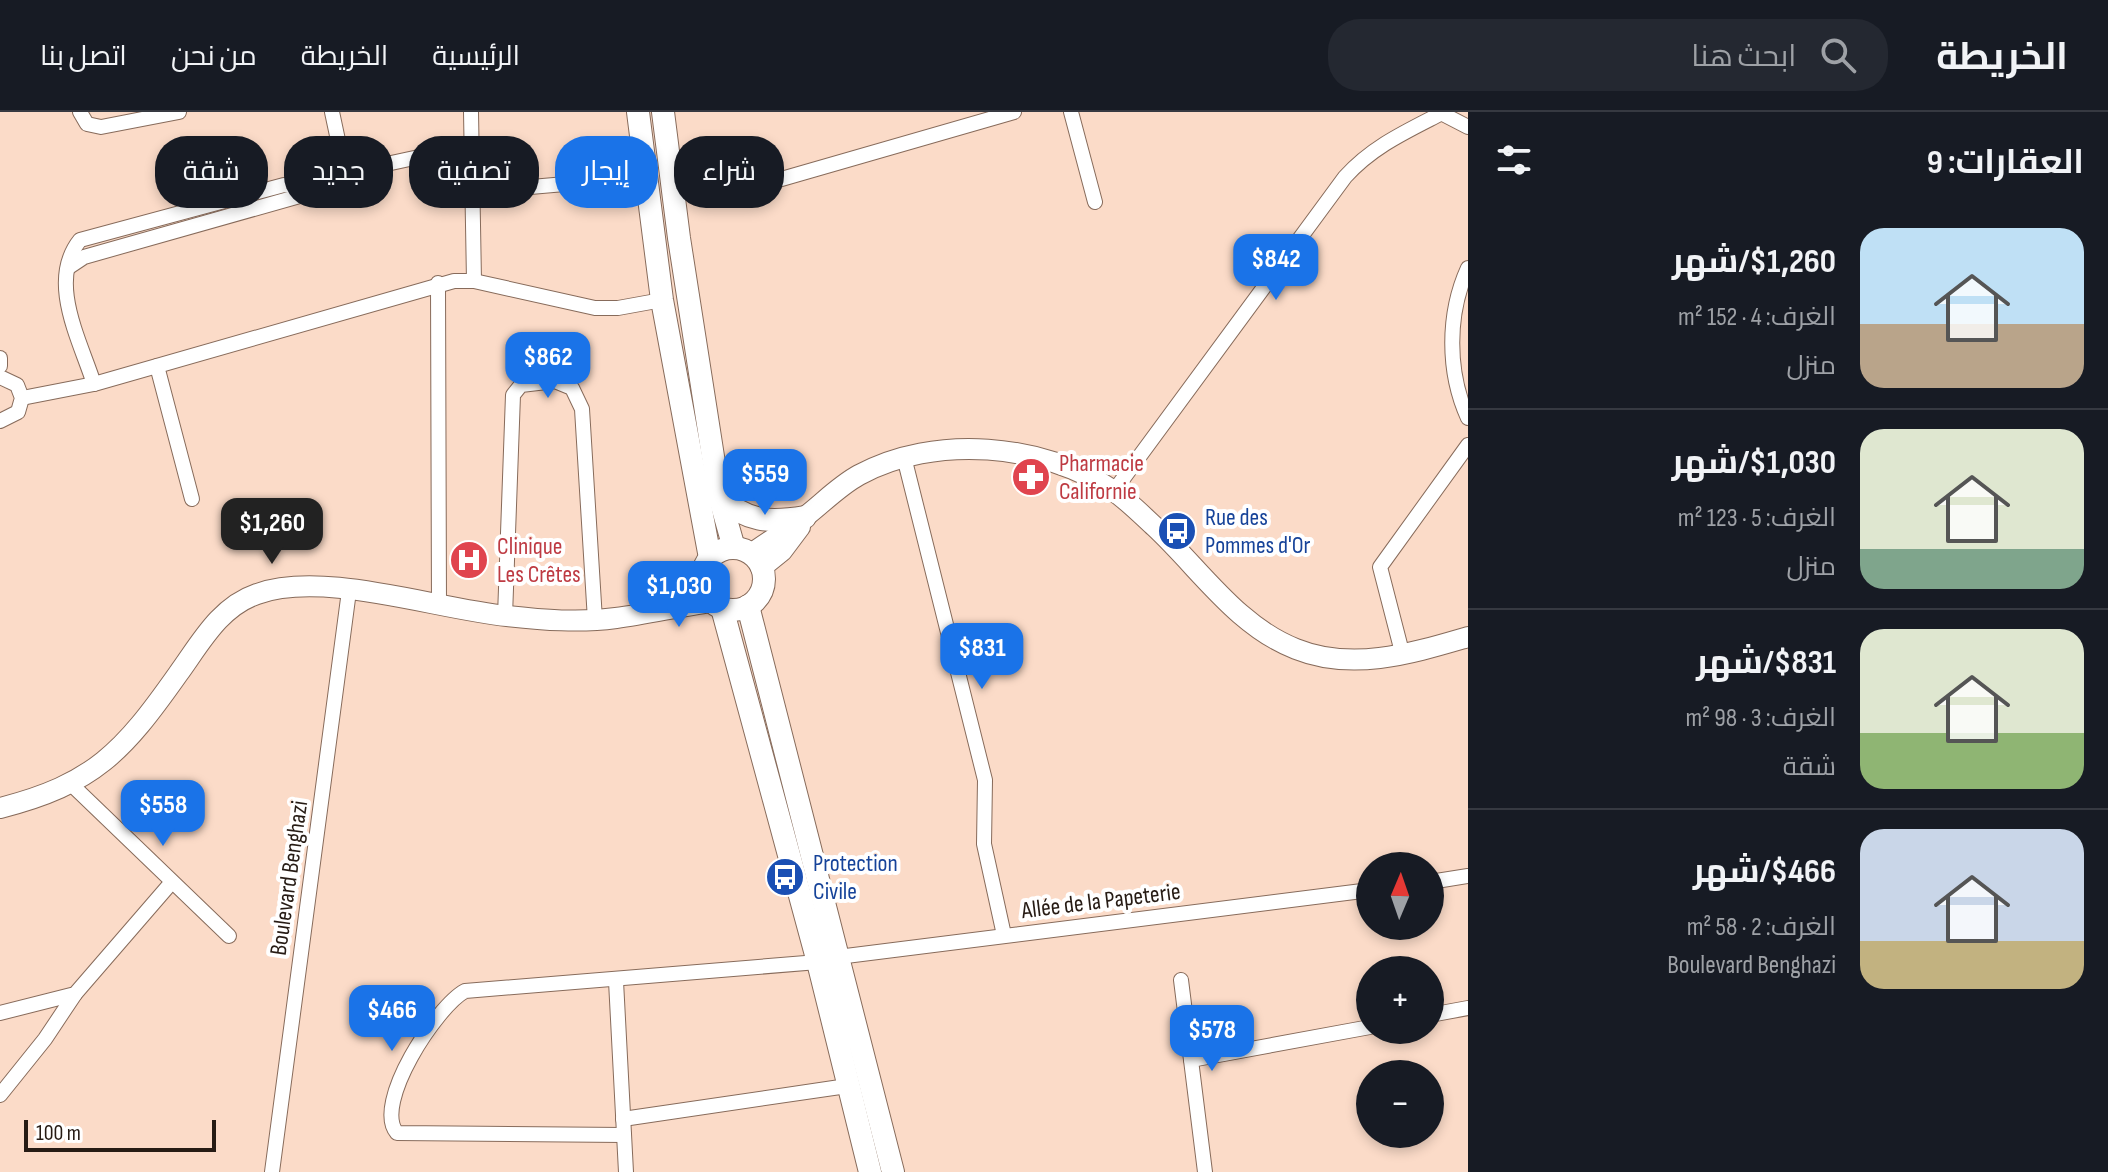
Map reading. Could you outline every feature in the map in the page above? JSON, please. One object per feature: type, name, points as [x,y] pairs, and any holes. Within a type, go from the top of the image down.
[{"type":"main road","points":[[638,112],[641,136]]},
{"type":"main road","points":[[0,808],[72,785],[106,761],[129,737],[210,629],[229,609],[253,595],[278,587],[311,586],[505,616],[595,620],[717,605],[733,610],[748,606],[762,590],[719,495],[681,253],[663,112]]},
{"type":"main road","points":[[649,208],[706,568],[893,1172]]},
{"type":"main road","points":[[641,613],[706,568],[723,550],[749,557],[782,551],[805,517],[860,475],[904,457],[944,449],[984,450],[1038,458],[1114,491],[1155,527],[1249,623],[1297,650],[1336,658],[1403,656],[1468,637]]},
{"type":"main road","points":[[719,495],[735,511],[758,520],[770,522],[805,517]]},
{"type":"main road","points":[[748,606],[828,959],[847,1086],[870,1172]]},
{"type":"street","points":[[80,112],[87,124],[101,127],[179,112]]},
{"type":"street","points":[[332,112],[337,136]]},
{"type":"street","points":[[471,112],[472,136]]},
{"type":"street","points":[[784,178],[1011,112]]},
{"type":"street","points":[[1071,112],[1095,202]]},
{"type":"street","points":[[1114,491],[1362,158],[1383,143],[1440,113],[1468,127]]},
{"type":"street","points":[[94,384],[65,289],[69,267],[84,257],[284,199]]},
{"type":"street","points":[[473,208],[474,281]]},
{"type":"street","points":[[1468,268],[1460,285],[1452,325],[1454,364],[1468,417]]},
{"type":"street","points":[[22,398],[94,384],[438,283],[474,281],[595,308],[618,308],[662,300]]},
{"type":"street","points":[[438,283],[439,606]]},
{"type":"street","points":[[0,358],[0,366]]},
{"type":"street","points":[[157,366],[192,499]]},
{"type":"street","points":[[0,377],[17,385],[22,398],[18,412],[0,421]]},
{"type":"street","points":[[505,616],[513,395],[521,385],[555,381],[572,388],[582,409],[595,620]]},
{"type":"street","points":[[1403,656],[1380,567],[1468,445]]},
{"type":"street","points":[[904,457],[985,780],[982,831],[1004,935]]},
{"type":"street","name":"Boulevard Benghazi","points":[[272,1172],[349,591]]},
{"type":"street","points":[[72,785],[229,936]]},
{"type":"street","points":[[1444,880],[1468,876]]},
{"type":"street","points":[[0,1095],[45,1039],[75,994],[171,883]]},
{"type":"street","name":"Allée de la Papeterie","points":[[624,1135],[403,1134],[394,1130],[392,1119],[398,1080],[458,995],[475,989],[616,981],[828,959],[1356,892]]},
{"type":"street","points":[[1181,980],[1205,1172]]},
{"type":"street","points":[[616,981],[626,1172]]},
{"type":"street","points":[[0,1013],[75,994]]},
{"type":"street","points":[[1444,1012],[1468,1008]]},
{"type":"street","points":[[1191,1060],[1356,1030]]},
{"type":"street","points":[[623,1119],[847,1086]]},
{"type":"place","name":"Pharmacie Californie","points":[[1031,477]]},
{"type":"place","name":"Rue des Pommes d'Or","points":[[1177,531]]},
{"type":"place","name":"Clinique Les Crêtes","points":[[469,560]]},
{"type":"place","name":"Protection Civile","points":[[785,877]]}]
